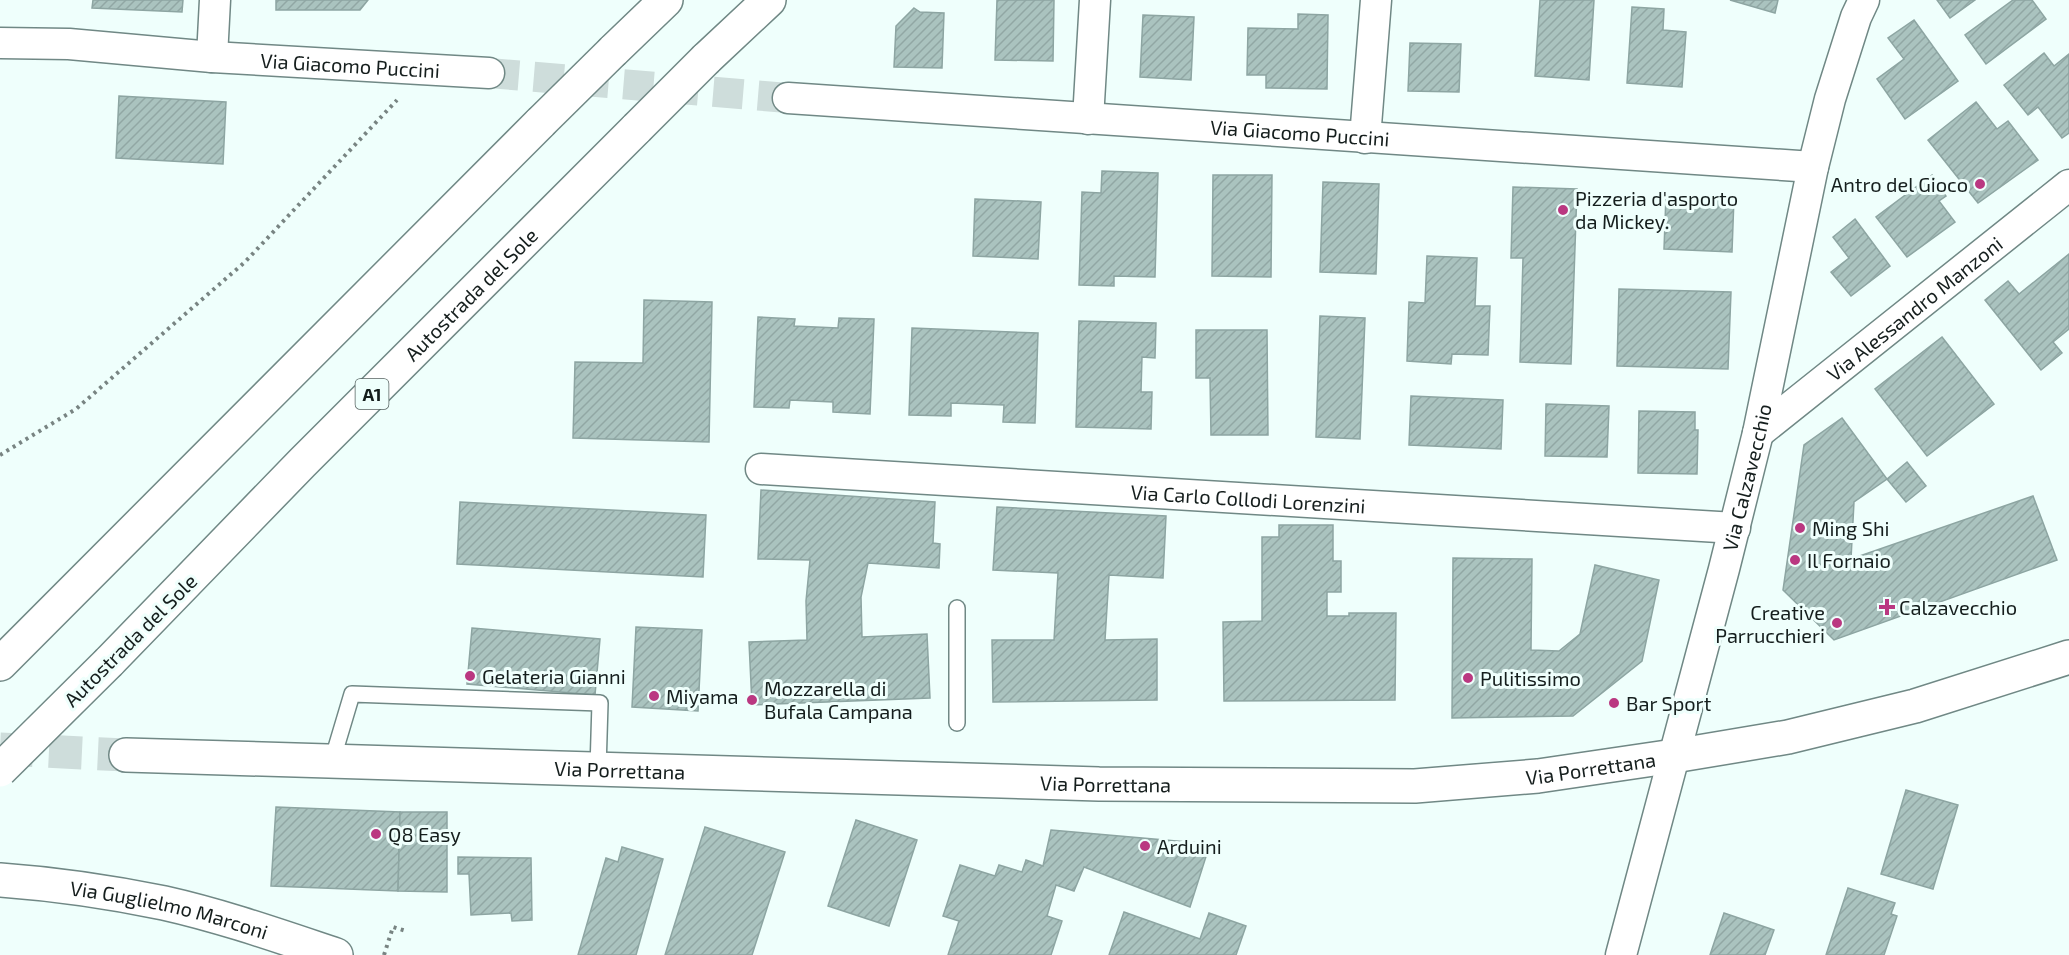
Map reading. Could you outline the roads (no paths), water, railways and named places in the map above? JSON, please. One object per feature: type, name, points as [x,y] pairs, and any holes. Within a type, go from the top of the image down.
[{"type":"main road","points":[[6,659],[541,122],[666,0]]},
{"type":"main road","name":"Autostrada del Sole","points":[[0,770],[109,662],[302,463],[706,59],[769,0]]},
{"type":"main road","name":"Via Porrettana","points":[[126,755],[1100,784],[1415,786],[1538,776],[1788,737],[1915,706],[2069,657]]},
{"type":"main road","name":"Via Guglielmo Marconi","points":[[0,880],[39,883],[164,904],[257,929],[336,955]]},
{"type":"street","points":[[212,57],[215,0]]},
{"type":"street","points":[[1088,119],[1095,0]]},
{"type":"street","points":[[1365,138],[1376,0]]},
{"type":"street","name":"Via Calzavecchio","points":[[1622,955],[1735,528],[1758,433],[1813,167],[1857,6]]},
{"type":"street","name":"Via Giacomo Puccini","points":[[0,43],[69,44],[212,57],[489,73]]},
{"type":"street","name":"Via Giacomo Puccini","points":[[788,98],[1813,167]]},
{"type":"street","name":"Via Alessandro Manzoni","points":[[1758,433],[2069,185]]},
{"type":"street","name":"Via Carlo Collodi Lorenzini","points":[[761,469],[1735,528]]},
{"type":"lane","points":[[957,608],[957,723]]},
{"type":"lane","points":[[333,761],[352,694],[600,703],[598,769]]},
{"type":"tunnel","points":[[489,73],[788,98]]},
{"type":"tunnel","points":[[0,749],[126,755]]},
{"type":"place","name":"Antro del Gioco","points":[[1980,184]]},
{"type":"place","name":"Pizzeria d'asporto da Mickey.","points":[[1563,210]]},
{"type":"place","name":"Ming Shi","points":[[1800,528]]},
{"type":"place","name":"Il Fornaio","points":[[1795,560]]},
{"type":"place","name":"Calzavecchio","points":[[1887,607]]},
{"type":"place","name":"Creative Parrucchieri","points":[[1837,623]]},
{"type":"place","name":"Gelateria Gianni","points":[[470,676]]},
{"type":"place","name":"Pulitissimo","points":[[1468,678]]},
{"type":"place","name":"Miyama","points":[[654,696]]},
{"type":"place","name":"Mozzarella di Bufala Campana","points":[[752,700]]},
{"type":"place","name":"Bar Sport","points":[[1614,703]]},
{"type":"place","name":"Q8 Easy","points":[[376,834]]},
{"type":"place","name":"Arduini","points":[[1145,846]]}]
